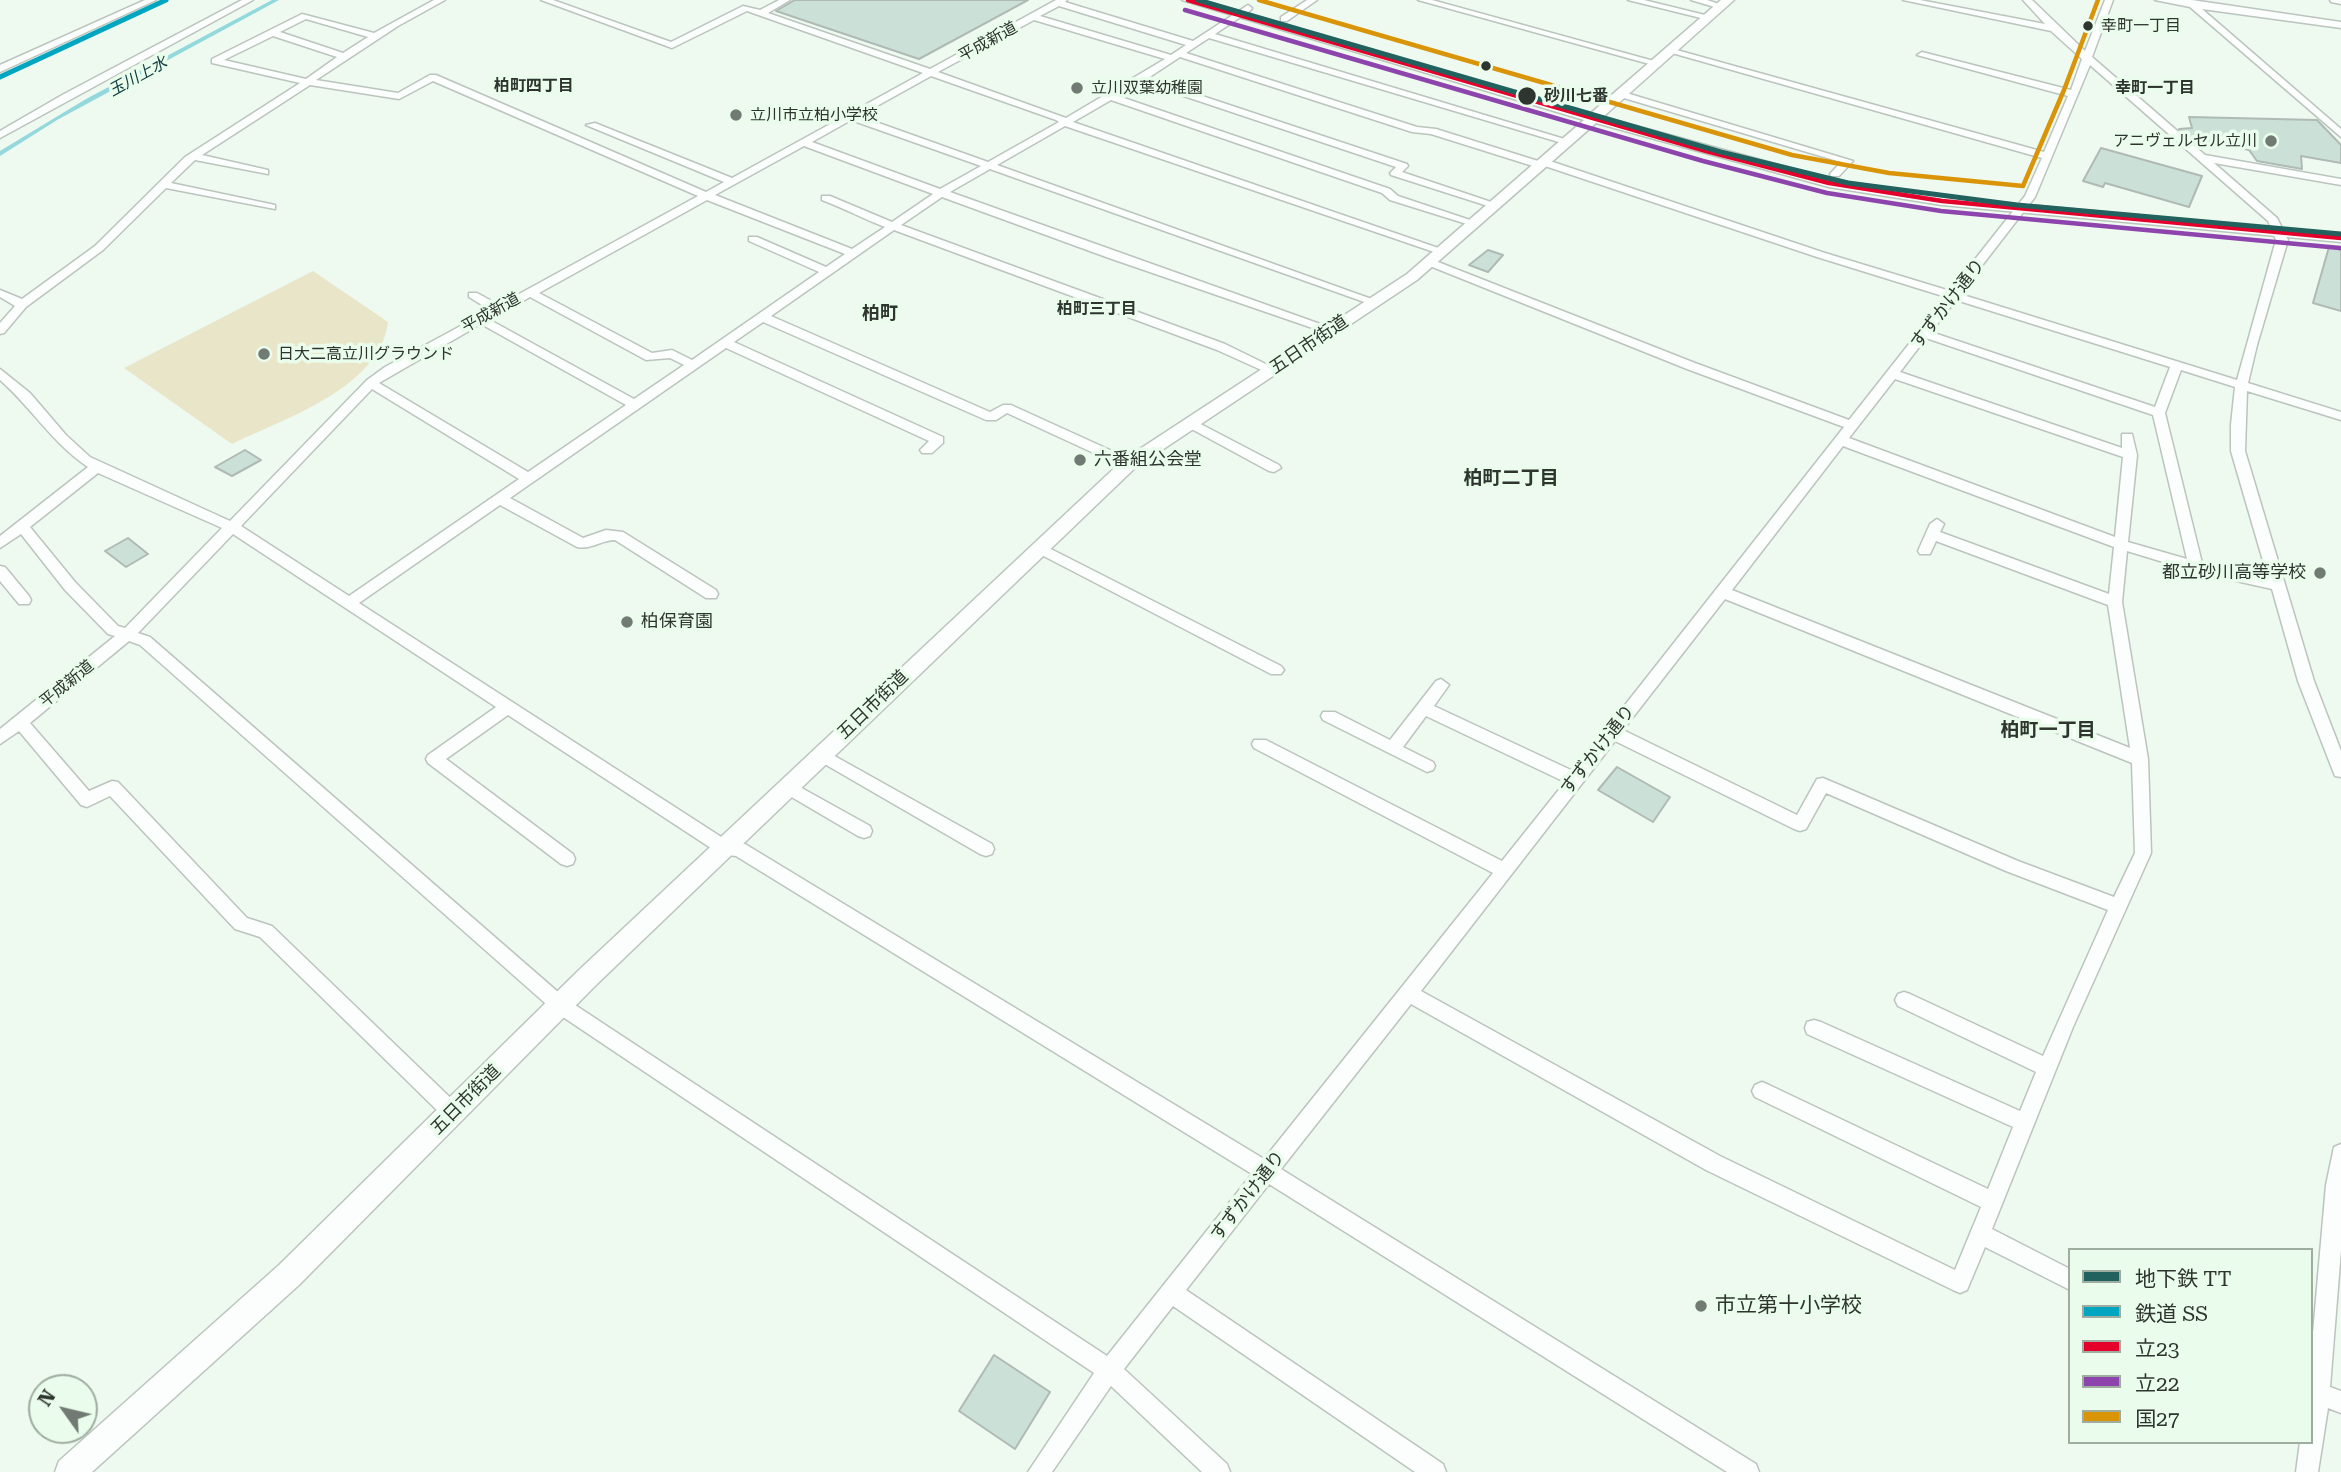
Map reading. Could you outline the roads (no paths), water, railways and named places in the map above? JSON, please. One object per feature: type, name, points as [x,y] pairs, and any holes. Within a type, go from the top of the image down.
[{"type":"main road","points":[[1188,0],[1284,19],[1597,114],[1706,151],[1829,183],[1942,201],[2026,203]]},
{"type":"main road","points":[[1221,0],[1243,11],[1597,114],[1835,174],[2026,203],[2277,226],[2341,226]]},
{"type":"main road","name":"五日市街道","points":[[70,1472],[289,1275],[560,1005],[1129,464],[1374,302],[1435,257],[1724,3]]},
{"type":"main road","points":[[2277,226],[2341,238]]},
{"type":"street","points":[[0,69],[152,0]]},
{"type":"street","points":[[0,135],[67,96],[249,0]]},
{"type":"street","points":[[0,330],[22,305],[99,248],[193,156],[375,36],[441,0]]},
{"type":"street","points":[[545,0],[672,46],[746,8],[1435,257],[1679,361],[1853,426]]},
{"type":"street","points":[[760,13],[786,0]]},
{"type":"street","points":[[1284,19],[1313,0]]},
{"type":"street","points":[[1422,0],[1656,63]]},
{"type":"street","points":[[1632,0],[1709,17]]},
{"type":"street","points":[[1695,0],[1724,3]]},
{"type":"street","points":[[1907,0],[2054,29]]},
{"type":"street","points":[[2027,0],[2054,29],[2277,226],[2282,240],[2241,387],[2236,425],[2238,451],[2306,681],[2341,771]]},
{"type":"street","name":"すずかけ通り","points":[[1039,1472],[1109,1370],[1505,871],[2026,203],[2074,94],[2109,0]]},
{"type":"street","points":[[2159,0],[2341,25]]},
{"type":"street","points":[[2335,0],[2341,1]]},
{"type":"street","points":[[1054,3],[1194,44]]},
{"type":"street","name":"平成新道","points":[[0,738],[129,633],[371,383],[388,370],[1034,17],[1054,3]]},
{"type":"street","points":[[2191,3],[2339,130]]},
{"type":"street","points":[[349,603],[941,193],[1141,79],[1243,11]]},
{"type":"street","points":[[375,36],[305,16],[215,61],[308,82],[399,96],[433,77],[705,195],[853,254]]},
{"type":"street","points":[[1034,17],[1176,56],[1416,130],[1432,131],[1541,163],[1953,297],[2341,416]]},
{"type":"street","points":[[270,32],[344,56]]},
{"type":"street","points":[[1209,35],[1566,141]]},
{"type":"street","points":[[1670,51],[2047,156]]},
{"type":"street","points":[[1922,55],[2074,94]]},
{"type":"street","points":[[1141,79],[1403,166],[1395,173],[1495,205]]},
{"type":"street","points":[[1620,94],[1849,161],[1835,174]]},
{"type":"street","points":[[1110,97],[1385,191],[1394,198],[1474,223]]},
{"type":"street","points":[[849,116],[1374,302]]},
{"type":"street","points":[[591,125],[731,181]]},
{"type":"street","points":[[802,142],[1114,256],[1331,330]]},
{"type":"street","points":[[193,156],[264,172]]},
{"type":"street","points":[[2201,158],[2341,183]]},
{"type":"street","points":[[163,184],[271,207]]},
{"type":"street","points":[[827,198],[848,206],[852,211],[1221,347],[1272,370]]},
{"type":"street","points":[[753,239],[827,272]]},
{"type":"street","points":[[529,292],[650,357],[673,354],[693,365]]},
{"type":"street","points":[[0,293],[22,305]]},
{"type":"street","points":[[473,295],[498,309]]},
{"type":"street","points":[[763,317],[991,417],[1007,408],[1129,464]]},
{"type":"street","points":[[480,319],[635,405]]},
{"type":"street","points":[[1925,334],[2159,412]]},
{"type":"street","points":[[725,343],[939,440],[927,450]]},
{"type":"street","points":[[2176,367],[2159,412],[2196,567]]},
{"type":"street","points":[[0,373],[34,405],[62,442],[97,467],[232,527],[726,849],[739,849],[1267,1172],[1748,1472]]},
{"type":"street","points":[[1893,374],[2130,455]]},
{"type":"street","points":[[371,383],[529,479]]},
{"type":"street","points":[[1191,423],[1274,468]]},
{"type":"street","points":[[1409,993],[1713,1163],[1960,1283],[2048,1068],[2143,853],[2140,759],[2115,602],[2130,455],[2127,438]]},
{"type":"street","points":[[1841,440],[2120,544],[2196,567],[2277,585]]},
{"type":"street","points":[[0,543],[97,467]]},
{"type":"street","points":[[500,499],[582,544],[606,535],[618,535],[711,594]]},
{"type":"street","points":[[22,526],[70,586],[113,630],[129,633],[145,641],[560,1005],[1109,1370],[1220,1472]]},
{"type":"street","points":[[1925,551],[1935,529],[2115,602]]},
{"type":"street","points":[[1039,548],[1276,670]]},
{"type":"street","points":[[0,571],[24,600]]},
{"type":"street","points":[[1722,592],[2140,759]]},
{"type":"street","points":[[1392,748],[1441,685]]},
{"type":"street","points":[[507,707],[433,759],[567,859]]},
{"type":"street","points":[[1424,708],[1575,779]]},
{"type":"street","points":[[1329,716],[1427,766]]},
{"type":"street","points":[[20,722],[87,800],[112,787],[241,924],[266,932],[453,1113]]},
{"type":"street","points":[[1612,732],[1800,824],[1823,784],[2012,866],[2118,906]]},
{"type":"street","points":[[1260,744],[1505,871]]},
{"type":"street","points":[[822,755],[986,849]]},
{"type":"street","points":[[789,787],[864,831]]},
{"type":"street","points":[[1904,999],[2048,1068]]},
{"type":"street","points":[[1814,1028],[2025,1124]]},
{"type":"street","points":[[1762,1091],[1993,1202]]},
{"type":"street","points":[[2313,1415],[2341,1154]]},
{"type":"street","points":[[1980,1234],[2068,1278]]},
{"type":"street","points":[[1171,1293],[1435,1472]]},
{"type":"street","points":[[2315,1392],[2341,1402]]},
{"type":"street","points":[[2308,1472],[2310,1444]]},
{"type":"water","points":[[272,0],[279,0],[57,120],[0,156],[0,151],[86,99]]},
{"type":"metro line","name":"TT","points":[[1198,0],[1721,152],[1848,183],[2017,205],[2341,234]]},
{"type":"rail line","name":"SS","points":[[0,77],[166,0]]},
{"type":"place","name":"幸町一丁目","points":[[2088,26]]},
{"type":"place","name":"立川双葉幼稚園","points":[[1077,88]]},
{"type":"place","name":"砂川七番","points":[[1527,96]]},
{"type":"place","name":"立川市立柏小学校","points":[[736,115]]},
{"type":"place","name":"アニヴェルセル立川","points":[[2271,141]]},
{"type":"place","name":"日大二高立川グラウンド","points":[[264,354]]},
{"type":"place","name":"六番組公会堂","points":[[1080,460]]},
{"type":"place","name":"都立砂川高等学校","points":[[2320,573]]},
{"type":"place","name":"柏保育園","points":[[627,622]]},
{"type":"place","name":"市立第十小学校","points":[[1701,1306]]},
{"type":"district","name":"柏町四丁目","points":[[534,86]]},
{"type":"district","name":"幸町一丁目","points":[[2155,88]]},
{"type":"district","name":"柏町三丁目","points":[[1097,309]]},
{"type":"district","name":"柏町","points":[[880,314]]},
{"type":"district","name":"柏町二丁目","points":[[1511,478]]},
{"type":"district","name":"柏町一丁目","points":[[2048,730]]},
{"type":"water label","name":"玉川上水","points":[[138,77]]}]
